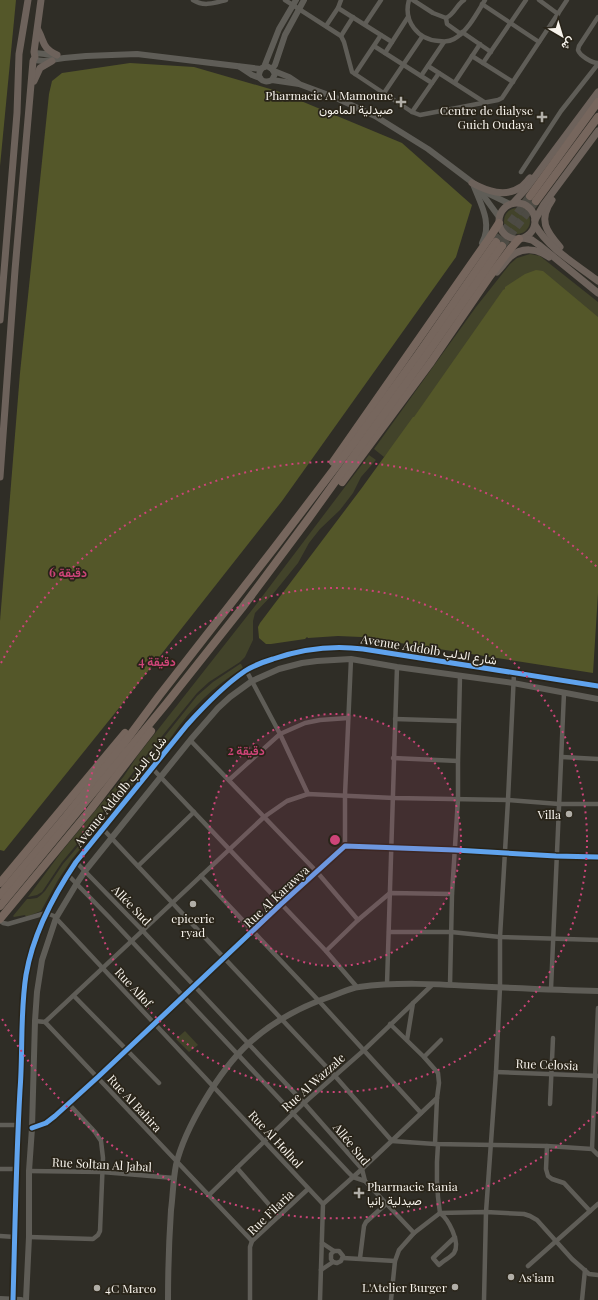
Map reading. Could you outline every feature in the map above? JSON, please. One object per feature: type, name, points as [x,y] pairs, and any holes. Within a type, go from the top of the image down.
[{"type":"highway","points":[[598,102],[533,198],[598,117]]},
{"type":"highway","points":[[301,512],[321,479],[474,261],[499,220]]},
{"type":"highway","points":[[309,518],[335,491],[368,448],[431,362],[490,276],[511,248],[522,239]]},
{"type":"highway","points":[[0,895],[72,809],[234,602],[357,439],[499,244],[425,357],[247,602],[166,704],[0,906]]},
{"type":"highway","points":[[0,883],[143,711],[159,696]]},
{"type":"highway","points":[[0,920],[92,809],[154,727],[163,713],[166,704]]},
{"type":"main road","points":[[0,320],[17,113],[20,54],[28,0]]},
{"type":"main road","points":[[0,477],[15,270],[31,84],[41,0]]},
{"type":"main road","points":[[31,84],[40,68],[54,58],[44,46],[38,30]]},
{"type":"main road","points":[[21,51],[24,48],[31,49],[34,56]]},
{"type":"main road","points":[[20,59],[22,62],[26,63],[34,56]]},
{"type":"main road","points":[[598,92],[522,195],[512,204],[504,208],[499,220],[500,228],[505,236],[535,242],[598,281]]},
{"type":"main road","points":[[522,239],[531,233],[544,204],[598,131]]},
{"type":"main road","points":[[472,182],[488,191],[512,191],[521,187],[530,178],[538,173]]},
{"type":"main road","points":[[556,188],[555,194],[546,210],[544,220],[548,233],[561,248],[564,260]]},
{"type":"main road","points":[[512,204],[522,203],[533,211],[535,222],[547,241],[598,293]]},
{"type":"main road","points":[[490,276],[499,270],[510,257],[523,251],[537,251],[545,254],[554,261],[564,260]]},
{"type":"street","points":[[193,0],[201,4],[210,4],[226,0]]},
{"type":"street","points":[[285,0],[294,2],[299,8],[341,36],[344,42],[350,69],[355,74],[412,112],[420,115],[502,98],[567,0]]},
{"type":"street","points":[[272,80],[274,76],[274,65],[285,35],[304,0]]},
{"type":"street","points":[[326,26],[338,8],[341,0]]},
{"type":"street","points":[[365,24],[381,0]]},
{"type":"street","points":[[409,0],[408,17],[416,31],[422,37],[434,41],[448,41],[462,33],[484,2],[510,23],[539,42]]},
{"type":"street","points":[[413,0],[433,13],[446,18]]},
{"type":"street","points":[[446,18],[453,13],[457,2],[464,0]]},
{"type":"street","points":[[483,63],[526,0]]},
{"type":"street","points":[[541,0],[558,14]]},
{"type":"street","points":[[260,78],[259,74],[267,59],[279,29],[294,2]]},
{"type":"street","points":[[338,8],[392,42]]},
{"type":"street","points":[[341,36],[353,17]]},
{"type":"street","points":[[385,53],[408,17]]},
{"type":"street","points":[[521,172],[561,111],[598,63],[594,63],[580,54],[578,50],[579,46],[598,17]]},
{"type":"street","points":[[446,18],[447,24],[491,52]]},
{"type":"street","points":[[355,74],[381,35]]},
{"type":"street","points":[[384,93],[422,37]]},
{"type":"street","points":[[421,76],[444,42]]},
{"type":"street","points":[[455,82],[480,44]]},
{"type":"street","points":[[374,46],[432,83]]},
{"type":"street","points":[[34,56],[44,61],[54,58],[137,54],[240,67],[269,67],[290,77],[299,84]]},
{"type":"street","points":[[472,56],[513,82]]},
{"type":"street","points":[[253,67],[260,65],[267,59]]},
{"type":"street","points":[[428,66],[484,102]]},
{"type":"street","points":[[240,67],[265,82],[272,80],[299,84],[334,97],[375,116],[428,150],[485,192],[512,204]]},
{"type":"street","points":[[412,112],[439,73]]},
{"type":"street","points":[[472,182],[486,198],[499,220]]},
{"type":"street","points":[[472,182],[487,223],[485,238],[478,249],[474,261]]},
{"type":"street","name":"Avenue Addolb شارع الدلب","points":[[13,1300],[22,1012],[26,975],[34,945],[46,913],[76,862],[187,725],[206,704],[225,686],[246,670],[261,663],[306,650],[338,647],[363,649],[598,686]]},
{"type":"street","name":"Avenue Addolb شارع الدلب","points":[[26,1300],[35,1021],[37,992],[42,960],[56,918],[85,871],[190,740],[218,708],[252,681],[279,669],[302,663],[335,659],[351,659],[513,683],[598,699]]},
{"type":"street","points":[[351,659],[345,795],[345,846],[455,850],[598,858]]},
{"type":"street","points":[[387,984],[397,667]]},
{"type":"street","points":[[246,670],[280,734],[308,794]]},
{"type":"street","points":[[484,1300],[486,1212],[496,1072],[500,987],[500,937],[514,672]]},
{"type":"street","points":[[450,985],[452,894],[458,799],[460,676]]},
{"type":"street","points":[[551,990],[564,693]]},
{"type":"street","points":[[229,780],[280,734],[305,723],[320,720],[348,718]]},
{"type":"street","points":[[395,719],[459,721]]},
{"type":"street","points":[[190,740],[316,872],[358,920]]},
{"type":"street","points":[[562,757],[598,759]]},
{"type":"street","points":[[393,758],[458,761]]},
{"type":"street","points":[[152,768],[326,951],[357,987]]},
{"type":"street","points":[[35,1021],[45,1022],[230,849],[264,818],[287,801],[308,794],[394,798],[508,800],[559,804],[598,804]]},
{"type":"street","points":[[138,866],[194,812]]},
{"type":"street","points":[[103,829],[335,1076],[392,1141],[592,1149],[598,1155]]},
{"type":"street","name":"Rue Al Karawya","points":[[32,1128],[46,1123],[98,1077],[280,904],[345,846]]},
{"type":"street","name":"Allée Sud","points":[[76,862],[194,985],[304,1104],[362,1169],[365,1181]]},
{"type":"street","name":"Allée Sud","points":[[68,874],[354,1177],[365,1181]]},
{"type":"street","points":[[201,876],[318,1000],[421,1113]]},
{"type":"street","points":[[326,951],[390,892],[452,894]]},
{"type":"street","points":[[0,920],[3,923],[8,924],[46,913],[56,918]]},
{"type":"street","name":"Rue Allof","points":[[56,918],[214,1087]]},
{"type":"street","points":[[389,932],[451,932],[500,937],[598,940]]},
{"type":"street","points":[[168,1300],[170,1224],[174,1178],[177,1162],[192,1124],[214,1087],[238,1055],[248,1044],[281,1019],[318,1000],[357,987],[387,984],[598,991]]},
{"type":"street","name":"Rue Al Wazzale","points":[[209,1195],[432,985]]},
{"type":"street","points":[[74,996],[159,1083]]},
{"type":"street","points":[[407,1040],[412,1003]]},
{"type":"street","points":[[592,1149],[596,1114],[598,1008]]},
{"type":"street","name":"Rue Al Bahira","points":[[45,1022],[252,1241]]},
{"type":"street","points":[[390,1024],[424,1057],[438,1074],[439,1083],[436,1098],[436,1190],[440,1212],[445,1216],[449,1223],[455,1237],[456,1245],[454,1252],[439,1265],[433,1258],[455,1237]]},
{"type":"street","points":[[550,1104],[553,1038]]},
{"type":"street","points":[[424,1057],[440,1040]]},
{"type":"street","name":"Rue Celosia","points":[[496,1072],[596,1076]]},
{"type":"street","name":"Rue Al Holhol","points":[[214,1087],[323,1204]]},
{"type":"street","points":[[320,1300],[323,1204],[354,1177],[436,1098]]},
{"type":"street","points":[[29,1237],[93,1239],[100,1231],[103,1158],[101,1141],[95,1132],[68,1103]]},
{"type":"street","points":[[0,1125],[18,1125]]},
{"type":"street","points":[[547,1146],[546,1169],[548,1176],[564,1183],[590,1211]]},
{"type":"street","points":[[237,1168],[279,1216]]},
{"type":"street","points":[[0,1169],[17,1169]]},
{"type":"street","name":"Rue Soltan Al Jabal","points":[[29,1171],[102,1172],[174,1178]]},
{"type":"street","points":[[365,1181],[414,1233]]},
{"type":"street","name":"Rue Filaria","points":[[250,1300],[250,1247],[252,1241],[308,1189]]},
{"type":"street","points":[[360,1258],[364,1226],[366,1222],[386,1204]]},
{"type":"street","points":[[528,1266],[598,1204]]},
{"type":"street","points":[[391,1300],[395,1261],[399,1250],[414,1233],[440,1212],[486,1212],[530,1216],[537,1220],[555,1242],[589,1274],[598,1275]]},
{"type":"street","points":[[0,1236],[15,1237]]},
{"type":"street","points":[[322,1243],[334,1251],[341,1252],[343,1258]]},
{"type":"street","points":[[333,1262],[330,1256],[334,1251]]},
{"type":"street","points":[[321,1270],[333,1262],[339,1262],[343,1258],[395,1261]]},
{"type":"street","points":[[582,1300],[585,1270]]},
{"type":"street","points":[[0,1299],[22,1300]]},
{"type":"green space","points":[[0,0],[16,0],[0,166]]},
{"type":"green space","points":[[130,63],[194,67],[277,91],[402,143],[472,205],[456,257],[282,501],[4,851],[0,850],[0,621],[20,373],[49,94],[52,81],[62,73]]},
{"type":"green space","points":[[517,208],[526,212],[530,221],[526,230],[517,234],[508,230],[504,221],[508,212]]},
{"type":"green space","points":[[530,254],[540,256],[598,302],[598,320],[510,308],[384,457],[374,449],[476,307],[510,264],[517,258]]},
{"type":"green space","points":[[536,270],[543,271],[598,317],[598,593],[593,673],[361,637],[307,637],[305,639],[266,644],[259,638],[258,627],[260,623],[414,417],[505,287],[525,274]]},
{"type":"green space","points":[[369,455],[376,460],[361,477],[353,493],[340,510],[320,529],[309,543],[298,563],[273,594],[255,613],[253,621],[253,640],[245,657],[240,662],[209,682],[197,693],[137,767],[98,819],[62,862],[42,892],[28,897],[62,851],[124,776],[138,755],[255,606]]},
{"type":"green space","points":[[240,664],[243,668],[222,682],[187,716],[72,859],[58,880],[41,911],[26,917],[25,915],[14,917],[13,916],[27,899],[37,898],[45,891],[63,864],[103,817],[130,780],[197,696],[213,682]]},
{"type":"green space","points":[[185,1031],[198,1045],[189,1052],[176,1039]]},
{"type":"tunnel","points":[[496,242],[530,196]]},
{"type":"tunnel","points":[[502,246],[536,201]]},
{"type":"cycle path","points":[[13,1300],[23,1004],[29,960],[45,916],[59,888],[76,862],[187,725],[214,696],[245,671],[258,664],[306,650],[340,647],[363,649],[598,686]]},
{"type":"cycle path","points":[[32,1128],[46,1123],[55,1116],[345,846],[598,857]]},
{"type":"place","name":"Pharmacie Al Mamoune صيدلية المامون","points":[[401,102]]},
{"type":"place","name":"Centre de dialyse Guich Oudaya","points":[[542,117]]},
{"type":"place","name":"Villa","points":[[569,814]]},
{"type":"place","name":"epicerie ryad","points":[[193,904]]},
{"type":"place","name":"Pharmacie Rania صيدلية رانيا","points":[[359,1193]]},
{"type":"place","name":"As'iam","points":[[511,1277]]},
{"type":"place","name":"L'Atelier Burger","points":[[455,1287]]},
{"type":"place","name":"4C Marco","points":[[97,1288]]}]
